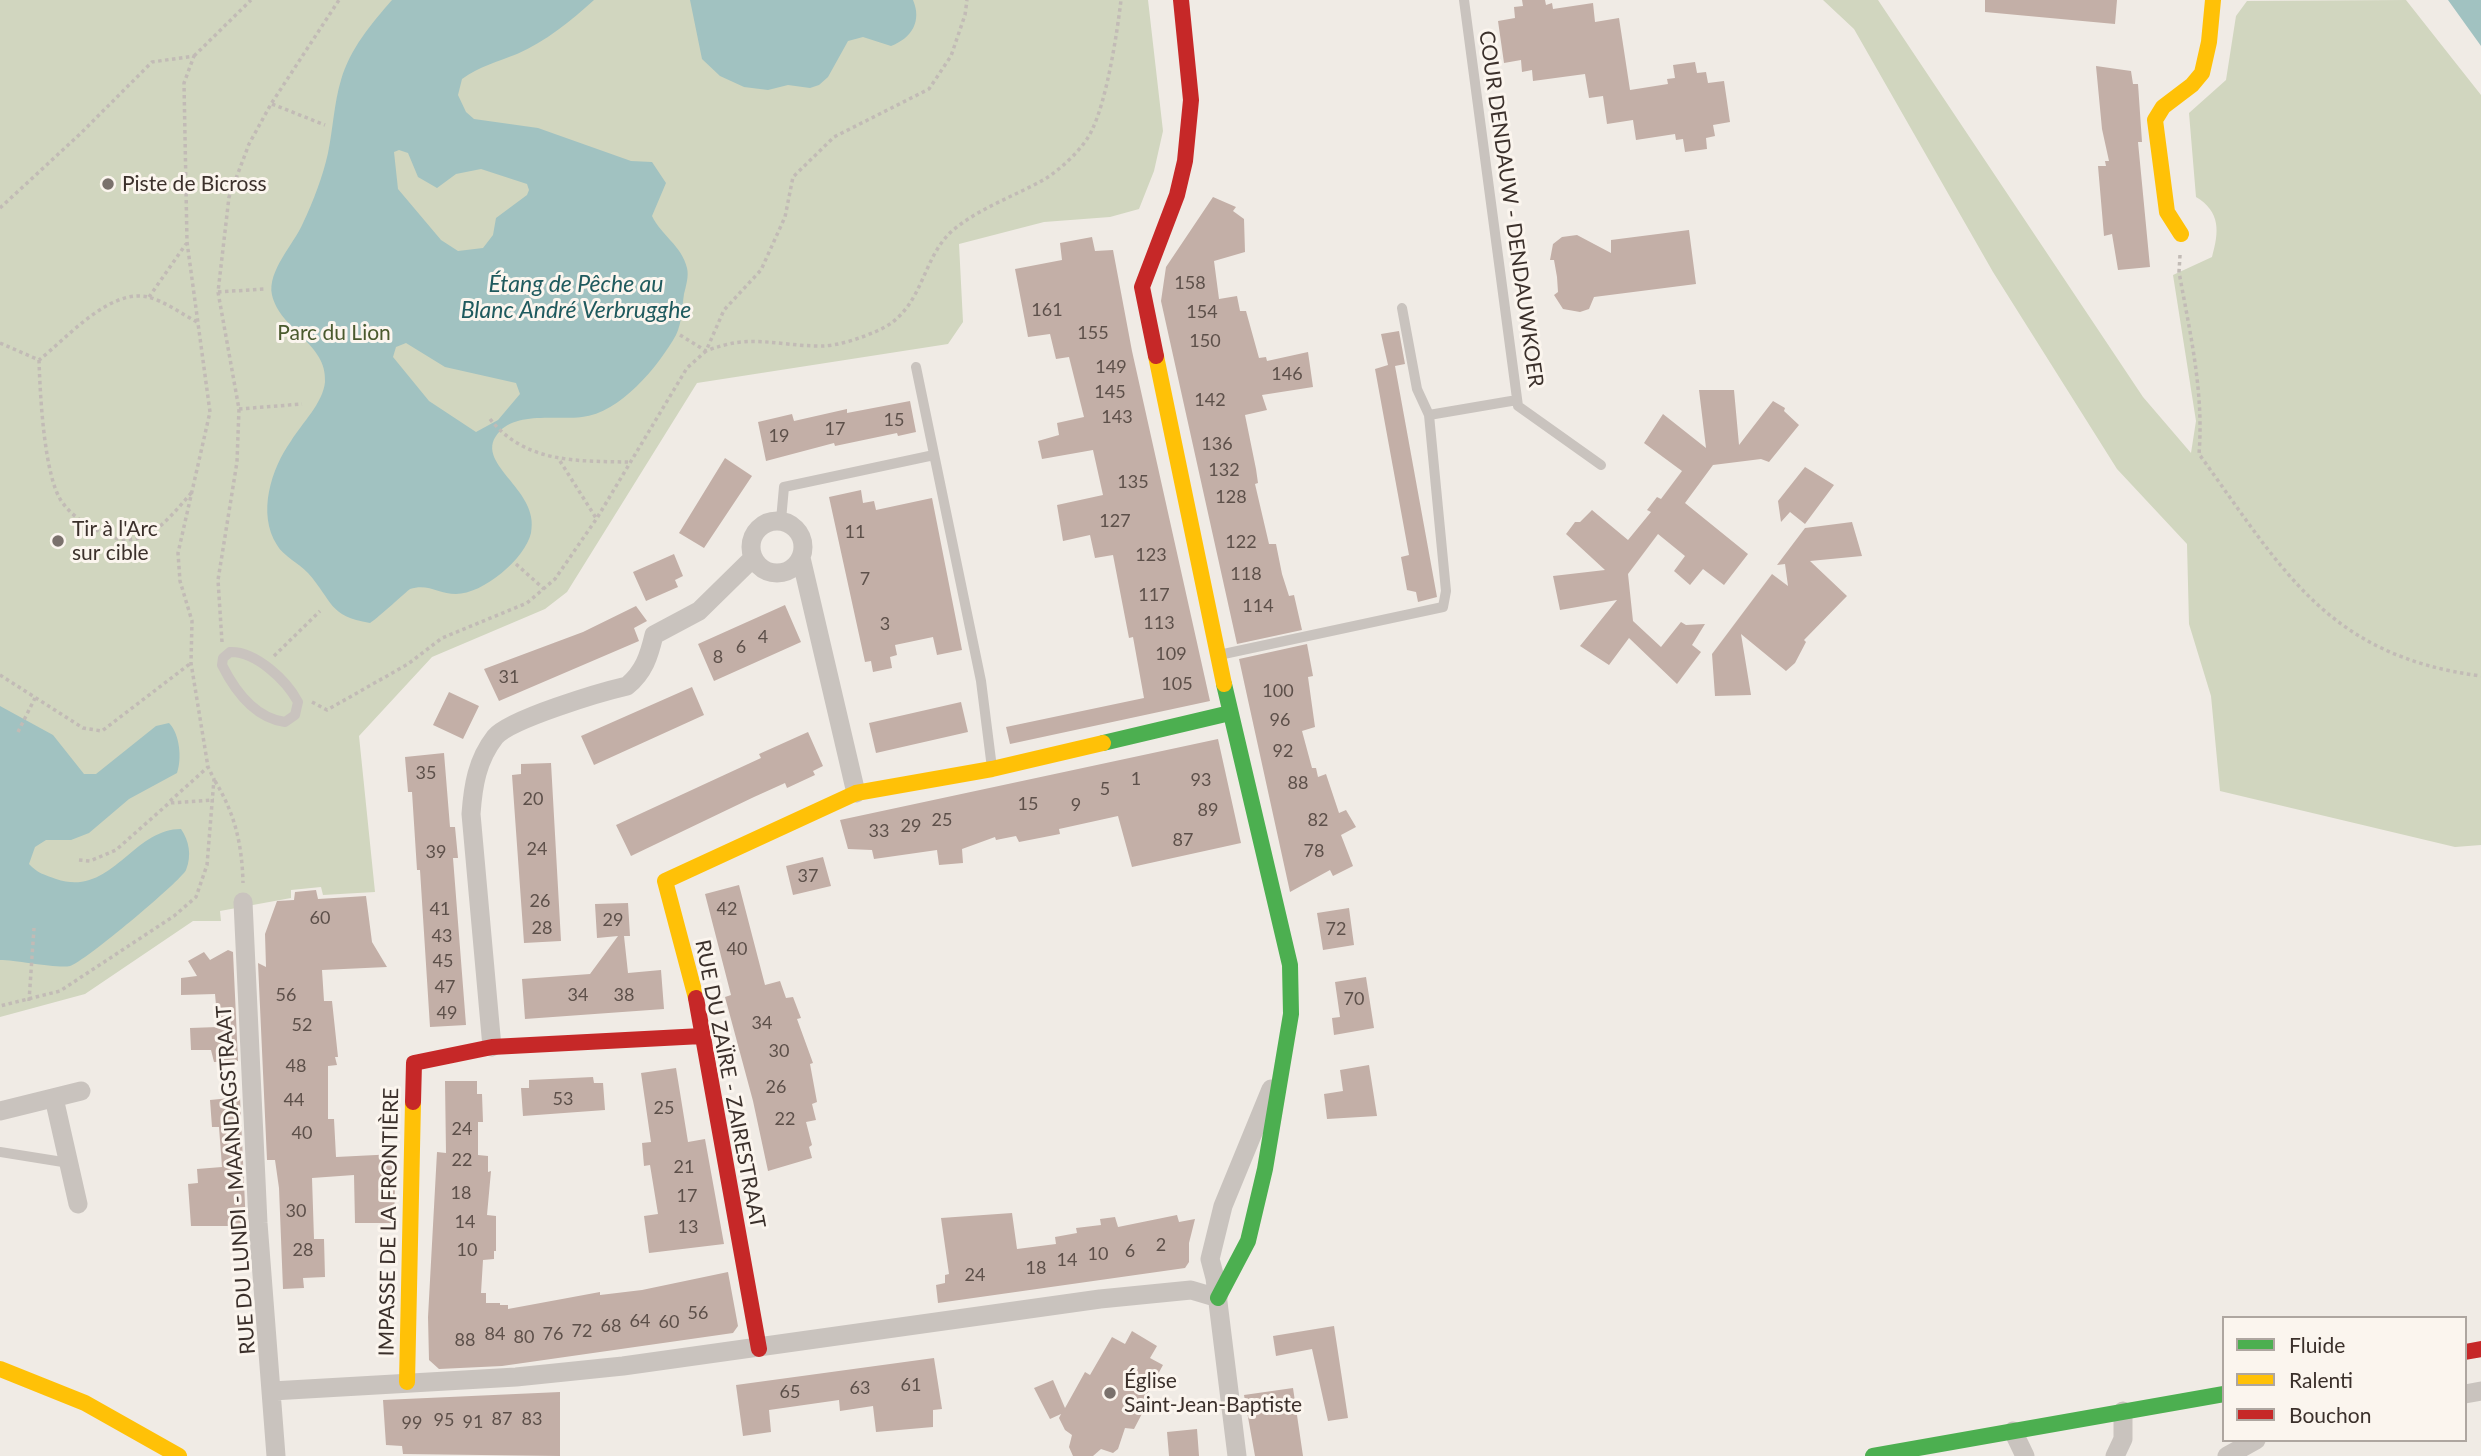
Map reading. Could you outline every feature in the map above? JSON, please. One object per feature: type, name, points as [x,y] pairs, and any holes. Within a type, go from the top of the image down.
[{"type":"street","points":[[1181,0],[1191,100],[1185,161],[1177,195],[1152,254],[1142,287],[1230,713],[1290,965],[1291,1014],[1285,1054],[1248,1241],[1217,1298]]},
{"type":"street","points":[[2181,234],[2167,212],[2155,120],[2159,109],[2200,77],[2205,62],[2213,0]]},
{"type":"street","points":[[802,558],[790,570],[777,573],[763,569],[753,558],[751,547],[754,533],[769,521],[781,520],[797,528],[804,544],[802,558],[856,793]]},
{"type":"street","points":[[702,1036],[492,1047],[471,814],[473,784],[483,756],[496,735],[520,721],[627,686],[640,675],[649,656],[654,635],[699,611],[753,558]]},
{"type":"street","name":"RUE DU ZAÏRE - ZAIRESTRAAT","points":[[759,1349],[694,990],[665,881],[856,793],[992,769],[1230,713]]},
{"type":"street","name":"RUE DU LUNDI - MAANDAGSTRAAT","points":[[243,902],[258,1223],[276,1456]]},
{"type":"street","name":"IMPASSE DE LA FRONTIÈRE","points":[[407,1382],[414,1063],[492,1047]]},
{"type":"street","points":[[1237,1456],[1210,1259],[1223,1206],[1285,1054]]},
{"type":"street","points":[[0,1111],[81,1091]]},
{"type":"street","points":[[54,1098],[78,1204]]},
{"type":"street","points":[[272,1391],[530,1376],[759,1349],[1100,1298],[1191,1290],[1217,1298]]},
{"type":"street","points":[[0,1369],[85,1403],[179,1456]]},
{"type":"street","points":[[1873,1456],[2222,1394]]},
{"type":"street","points":[[2115,1456],[2123,1438],[2123,1411]]},
{"type":"street","points":[[2013,1431],[2025,1456]]},
{"type":"street","points":[[2227,1456],[2252,1442]]},
{"type":"lane","name":"COUR DENDAUW - DENDAUWKOER","points":[[1464,0],[1518,406],[1601,465]]},
{"type":"lane","points":[[1218,655],[1443,607],[1446,590],[1429,415],[1417,389],[1402,308]]},
{"type":"lane","points":[[915,367],[981,681],[992,769]]},
{"type":"lane","points":[[1429,415],[1517,400]]},
{"type":"lane","points":[[781,520],[784,487],[934,455]]},
{"type":"lane","points":[[230,652],[239,652],[264,666],[291,688],[298,702],[295,715],[285,722],[271,720],[249,704],[229,680],[222,665],[223,658],[230,652]]},
{"type":"lane","points":[[0,1152],[69,1163]]},
{"type":"path","points":[[243,902],[239,833],[231,808],[208,767],[191,663],[192,621],[180,581],[178,553],[210,412],[187,242],[184,83],[194,56],[251,0]]},
{"type":"path","points":[[223,658],[218,580],[237,462],[239,409],[218,292],[229,197],[249,144],[271,104],[339,0]]},
{"type":"path","points":[[706,351],[724,310],[761,271],[785,217],[793,177],[834,137],[929,89],[951,56],[965,15],[967,0]]},
{"type":"path","points":[[298,702],[309,701],[327,710],[408,664],[442,638],[527,603],[544,589],[569,561],[597,518],[687,368],[706,351],[730,341],[823,346],[880,330],[900,316],[917,295],[931,264],[951,232],[993,205],[1047,178],[1076,152],[1092,130],[1118,29],[1121,0]]},
{"type":"path","points":[[0,208],[152,62],[194,56]]},
{"type":"path","points":[[271,104],[325,125]]},
{"type":"path","points":[[2181,234],[2179,272],[2198,372],[2202,421],[2199,454],[2282,568],[2319,609],[2353,633],[2392,654],[2436,670],[2481,676]]},
{"type":"path","points":[[149,297],[187,242]]},
{"type":"path","points":[[218,292],[264,289]]},
{"type":"path","points":[[39,360],[110,302],[128,296],[149,297],[197,322]]},
{"type":"path","points":[[680,335],[706,351]]},
{"type":"path","points":[[0,343],[39,360]]},
{"type":"path","points":[[39,360],[44,438],[61,500],[78,520],[112,539],[141,539],[169,518],[192,492]]},
{"type":"path","points":[[239,409],[302,404]]},
{"type":"path","points":[[490,419],[505,438],[559,461],[629,462]]},
{"type":"path","points":[[559,461],[597,518]]},
{"type":"path","points":[[516,564],[544,589]]},
{"type":"path","points":[[264,666],[320,611]]},
{"type":"path","points":[[0,675],[83,728],[102,731],[191,663]]},
{"type":"path","points":[[18,732],[35,698]]},
{"type":"path","points":[[79,860],[90,860],[116,850],[208,767]]},
{"type":"path","points":[[0,1006],[29,1001],[60,990],[84,977],[174,916],[196,897],[207,865],[214,779]]},
{"type":"path","points":[[169,803],[214,800]]},
{"type":"path","points":[[29,1001],[34,928]]},
{"type":"path","points":[[0,1000],[9,1006]]},
{"type":"green space","name":"Parc du Lion","points":[[0,0],[1148,0],[1163,131],[1154,171],[1139,209],[1110,217],[1044,222],[959,244],[963,322],[948,344],[697,383],[567,592],[545,609],[432,657],[359,736],[375,892],[323,895],[321,887],[291,890],[291,898],[220,911],[221,921],[193,921],[85,994],[0,1017]]},
{"type":"green space","points":[[1823,0],[1878,0],[2143,397],[2191,453],[2196,421],[2173,275],[2212,257],[2217,231],[2210,209],[2196,197],[2189,113],[2226,80],[2236,16],[2247,1],[2406,0],[2481,95],[2481,845],[2455,847],[2220,791],[2211,696],[2189,624],[2187,544],[2117,469],[1993,272],[1854,29]]},
{"type":"water","name":"Étang de Pêche au Blanc André Verbrugghe","points":[[392,0],[594,0],[538,43],[482,67],[462,79],[458,95],[466,112],[474,119],[538,128],[631,161],[652,162],[666,183],[652,216],[681,253],[688,274],[676,335],[659,361],[624,398],[596,414],[528,419],[517,421],[500,431],[493,443],[493,454],[526,503],[531,517],[531,533],[527,543],[512,564],[490,582],[467,592],[450,594],[422,587],[410,589],[370,623],[346,616],[333,606],[308,573],[280,549],[271,533],[267,506],[273,478],[284,452],[316,405],[325,382],[319,357],[284,318],[272,295],[272,286],[277,267],[299,231],[321,180],[345,69],[362,37]],"holes":[[[399,150],[408,153],[418,177],[437,188],[456,174],[481,169],[527,184],[529,190],[527,195],[496,218],[493,235],[483,248],[458,251],[441,240],[398,189],[394,152]],[[406,343],[445,367],[516,383],[520,394],[498,420],[476,432],[429,401],[393,357],[396,347]]]},
{"type":"water","points":[[690,0],[913,0],[916,22],[905,38],[891,46],[863,37],[848,41],[828,77],[819,85],[810,88],[788,85],[768,90],[744,87],[720,76],[702,59]]},
{"type":"water","points":[[2448,0],[2481,0],[2481,46]]},
{"type":"water","points":[[0,706],[53,735],[84,774],[96,774],[156,726],[169,723],[178,740],[180,754],[177,773],[129,799],[89,833],[71,840],[46,840],[35,847],[29,864],[32,867],[56,879],[75,882],[92,879],[107,872],[149,839],[164,832],[181,829],[188,843],[188,864],[180,877],[111,937],[70,966],[0,960]]},
{"type":"building","points":[[1522,0],[1545,0],[1546,5],[1552,3],[1553,9],[1593,3],[1595,22],[1619,18],[1630,90],[1668,84],[1667,79],[1675,78],[1673,65],[1695,62],[1697,73],[1706,72],[1708,83],[1724,81],[1730,122],[1713,125],[1715,136],[1706,138],[1707,149],[1685,152],[1683,139],[1676,140],[1675,134],[1636,140],[1633,120],[1607,124],[1603,96],[1589,98],[1585,74],[1533,81],[1532,70],[1522,72],[1521,60],[1504,63],[1498,21],[1515,18],[1514,7],[1523,6]]},
{"type":"building","points":[[1985,0],[2117,0],[2115,24],[1985,12]]},
{"type":"building","points":[[2096,66],[2131,71],[2133,84],[2138,84],[2142,142],[2138,142],[2150,267],[2118,270],[2112,234],[2104,236],[2098,166],[2106,166],[2105,161],[2109,161],[2102,129]]},
{"type":"building","points":[[1213,197],[1236,207],[1233,211],[1244,219],[1245,252],[1214,261],[1219,299],[1237,296],[1240,311],[1246,311],[1259,358],[1266,357],[1267,361],[1308,352],[1313,387],[1262,395],[1267,410],[1245,415],[1256,469],[1258,483],[1255,484],[1269,544],[1276,544],[1282,574],[1289,596],[1294,595],[1302,630],[1237,644],[1161,301],[1166,267]]},
{"type":"building","points":[[1689,230],[1696,284],[1594,297],[1589,309],[1580,312],[1563,309],[1554,295],[1558,292],[1557,277],[1554,260],[1550,260],[1553,244],[1562,237],[1577,235],[1611,253],[1611,240]]},
{"type":"building","points":[[1092,237],[1095,251],[1113,250],[1132,351],[1210,701],[1010,744],[1006,727],[1144,698],[1133,637],[1129,638],[1113,555],[1095,558],[1090,535],[1063,541],[1057,505],[1103,495],[1093,450],[1042,459],[1038,441],[1059,435],[1057,423],[1084,417],[1069,357],[1056,359],[1050,334],[1028,337],[1015,269],[1062,260],[1060,243]]},
{"type":"building","points":[[1399,331],[1405,364],[1395,366],[1437,597],[1418,602],[1416,592],[1407,590],[1401,557],[1409,555],[1375,369],[1388,365],[1381,334]]},
{"type":"building","points":[[1699,390],[1734,390],[1739,445],[1773,401],[1785,408],[1784,411],[1799,425],[1769,462],[1761,459],[1713,465],[1685,503],[1748,554],[1724,585],[1703,569],[1690,585],[1674,571],[1685,556],[1658,534],[1628,574],[1633,621],[1661,647],[1681,622],[1686,625],[1705,624],[1692,645],[1701,652],[1677,684],[1629,638],[1609,665],[1580,646],[1617,600],[1560,610],[1553,576],[1605,570],[1566,534],[1575,522],[1580,522],[1592,510],[1628,540],[1651,512],[1647,510],[1657,497],[1661,499],[1682,471],[1644,443],[1663,414],[1706,448]]},
{"type":"building","points":[[910,401],[916,432],[898,436],[897,433],[835,446],[834,443],[766,461],[758,422],[792,414],[794,421],[847,409],[847,413]]},
{"type":"building","points":[[725,458],[752,476],[704,548],[679,533]]},
{"type":"building","points":[[1805,467],[1834,485],[1805,524],[1790,512],[1781,522],[1778,501]]},
{"type":"building","points":[[861,490],[863,503],[874,501],[876,510],[932,498],[962,650],[937,655],[933,637],[895,645],[897,655],[890,657],[892,668],[873,672],[871,661],[865,662],[829,497]]},
{"type":"building","points":[[1852,522],[1862,556],[1810,561],[1847,596],[1804,640],[1806,642],[1795,663],[1786,671],[1741,634],[1751,695],[1715,696],[1712,654],[1772,574],[1788,586],[1785,564],[1777,565],[1805,528]]},
{"type":"building","points":[[674,554],[683,576],[675,580],[678,587],[646,601],[633,572]]},
{"type":"building","points":[[785,605],[801,642],[714,681],[698,644]]},
{"type":"building","points":[[636,606],[647,621],[634,628],[639,641],[499,701],[484,669],[583,632]]},
{"type":"building","points":[[1307,644],[1313,676],[1308,677],[1315,727],[1302,731],[1312,768],[1316,768],[1318,777],[1326,774],[1339,813],[1346,810],[1356,827],[1341,835],[1353,866],[1333,876],[1330,870],[1290,892],[1239,659]]},
{"type":"building","points":[[692,687],[704,715],[594,765],[581,736]]},
{"type":"building","points":[[449,692],[479,706],[463,739],[433,725]]},
{"type":"building","points":[[961,702],[968,732],[876,753],[869,723]]},
{"type":"building","points":[[808,732],[823,766],[813,771],[815,775],[787,788],[785,783],[631,856],[616,825],[761,758],[759,754]]},
{"type":"building","points":[[1218,739],[1241,843],[1132,867],[1118,816],[1059,829],[1060,834],[1019,842],[1016,836],[996,840],[995,837],[962,849],[963,863],[939,865],[937,850],[874,859],[872,850],[848,849],[840,820]]},
{"type":"building","points":[[444,753],[450,827],[455,827],[458,858],[453,858],[466,1025],[430,1027],[420,870],[417,870],[412,792],[408,792],[405,757]]},
{"type":"building","points":[[551,763],[561,941],[524,943],[512,775],[521,774],[521,764]]},
{"type":"building","points":[[823,857],[831,886],[793,895],[786,866]]},
{"type":"building","points":[[739,885],[765,985],[780,981],[786,998],[793,997],[801,1018],[797,1019],[813,1063],[810,1064],[817,1102],[812,1104],[816,1120],[806,1122],[812,1145],[809,1147],[812,1158],[768,1171],[753,1101],[725,997],[731,995],[705,894]]},
{"type":"building","points":[[316,890],[318,899],[366,896],[372,942],[387,967],[322,970],[324,1001],[332,1001],[338,1057],[335,1057],[337,1065],[328,1066],[328,1119],[334,1119],[336,1157],[396,1154],[394,1223],[355,1223],[354,1175],[312,1178],[314,1239],[324,1239],[325,1277],[303,1278],[304,1288],[283,1289],[279,1188],[275,1160],[267,1160],[258,963],[266,967],[265,934],[277,901],[294,900],[295,892]]},
{"type":"building","points":[[628,903],[630,936],[624,936],[628,973],[661,970],[664,1009],[525,1019],[522,979],[590,974],[618,936],[597,938],[595,904]]},
{"type":"building","points":[[1349,908],[1354,945],[1323,950],[1317,913]]},
{"type":"building","points":[[228,950],[233,952],[238,1061],[214,1062],[211,1050],[191,1050],[190,1028],[218,1027],[215,994],[181,995],[181,978],[197,976],[188,961],[204,952],[210,960]]},
{"type":"building","points":[[1366,977],[1374,1028],[1334,1035],[1332,1018],[1340,1017],[1335,982]]},
{"type":"building","points":[[1369,1065],[1377,1116],[1327,1119],[1324,1094],[1343,1091],[1340,1070]]},
{"type":"building","points":[[676,1068],[688,1142],[705,1139],[724,1244],[649,1253],[644,1216],[658,1214],[650,1165],[644,1166],[642,1143],[651,1142],[641,1073]]},
{"type":"building","points":[[593,1077],[594,1083],[603,1083],[605,1110],[523,1116],[521,1088],[529,1088],[529,1080]]},
{"type":"building","points":[[445,1081],[477,1081],[477,1094],[482,1094],[483,1122],[478,1122],[478,1155],[488,1156],[488,1172],[491,1171],[487,1215],[496,1216],[494,1259],[483,1260],[481,1293],[486,1293],[486,1303],[508,1305],[508,1309],[600,1292],[600,1295],[642,1290],[728,1272],[738,1326],[733,1333],[502,1366],[439,1369],[429,1360],[428,1317],[437,1152],[446,1153]]},
{"type":"building","points":[[240,1097],[246,1226],[191,1226],[188,1184],[198,1183],[197,1169],[222,1167],[219,1127],[212,1127],[210,1100]]},
{"type":"building","points":[[1012,1213],[1017,1249],[1056,1244],[1055,1237],[1077,1233],[1076,1228],[1101,1225],[1100,1219],[1115,1217],[1118,1227],[1177,1215],[1179,1222],[1195,1219],[1189,1243],[1189,1262],[1185,1268],[938,1303],[936,1285],[945,1283],[945,1275],[949,1274],[941,1218]]},
{"type":"building","points":[[1334,1326],[1348,1418],[1328,1421],[1312,1349],[1276,1356],[1273,1336]]},
{"type":"building","name":"Église Saint-Jean-Baptiste","points":[[1132,1331],[1157,1346],[1150,1358],[1163,1365],[1142,1403],[1146,1406],[1134,1429],[1125,1428],[1118,1449],[1113,1453],[1101,1449],[1093,1456],[1073,1456],[1069,1447],[1072,1435],[1065,1430],[1059,1418],[1061,1414],[1050,1419],[1034,1388],[1053,1380],[1065,1408],[1085,1372],[1090,1375],[1112,1337],[1125,1344]]},
{"type":"building","points":[[934,1358],[942,1409],[933,1410],[933,1427],[876,1432],[873,1406],[840,1411],[839,1400],[769,1410],[771,1432],[743,1436],[736,1385]]},
{"type":"building","points":[[1293,1388],[1303,1456],[1255,1456],[1244,1395]]},
{"type":"building","points":[[560,1392],[560,1456],[403,1454],[402,1446],[386,1445],[383,1400]]},
{"type":"building","points":[[1197,1429],[1199,1456],[1169,1456],[1167,1432]]},
{"type":"traffic: fast","points":[[1218,1298],[1248,1241],[1265,1169],[1291,1014],[1290,965],[1224,684]]},
{"type":"traffic: fast","points":[[1103,743],[1230,713]]},
{"type":"traffic: fast","points":[[1873,1456],[2222,1394]]},
{"type":"traffic: slow","points":[[2181,234],[2167,212],[2155,120],[2163,107],[2192,85],[2202,73],[2209,42],[2213,0]]},
{"type":"traffic: slow","points":[[1156,356],[1224,684]]},
{"type":"traffic: slow","points":[[696,998],[665,881],[856,793],[992,769],[1103,743]]},
{"type":"traffic: slow","points":[[407,1382],[413,1102]]},
{"type":"traffic: slow","points":[[0,1369],[85,1403],[179,1456]]},
{"type":"traffic: jam","points":[[1156,356],[1142,287],[1177,195],[1185,161],[1191,100],[1181,0]]},
{"type":"traffic: jam","points":[[696,998],[759,1349]]},
{"type":"traffic: jam","points":[[413,1102],[414,1063],[492,1047],[702,1036]]},
{"type":"traffic: jam","points":[[2467,1352],[2481,1349]]},
{"type":"place","name":"Piste de Bicross","points":[[108,184]]},
{"type":"place","name":"Tir à l'Arc sur cible","points":[[58,541]]},
{"type":"place","name":"Église Saint-Jean-Baptiste","points":[[1110,1393]]}]
